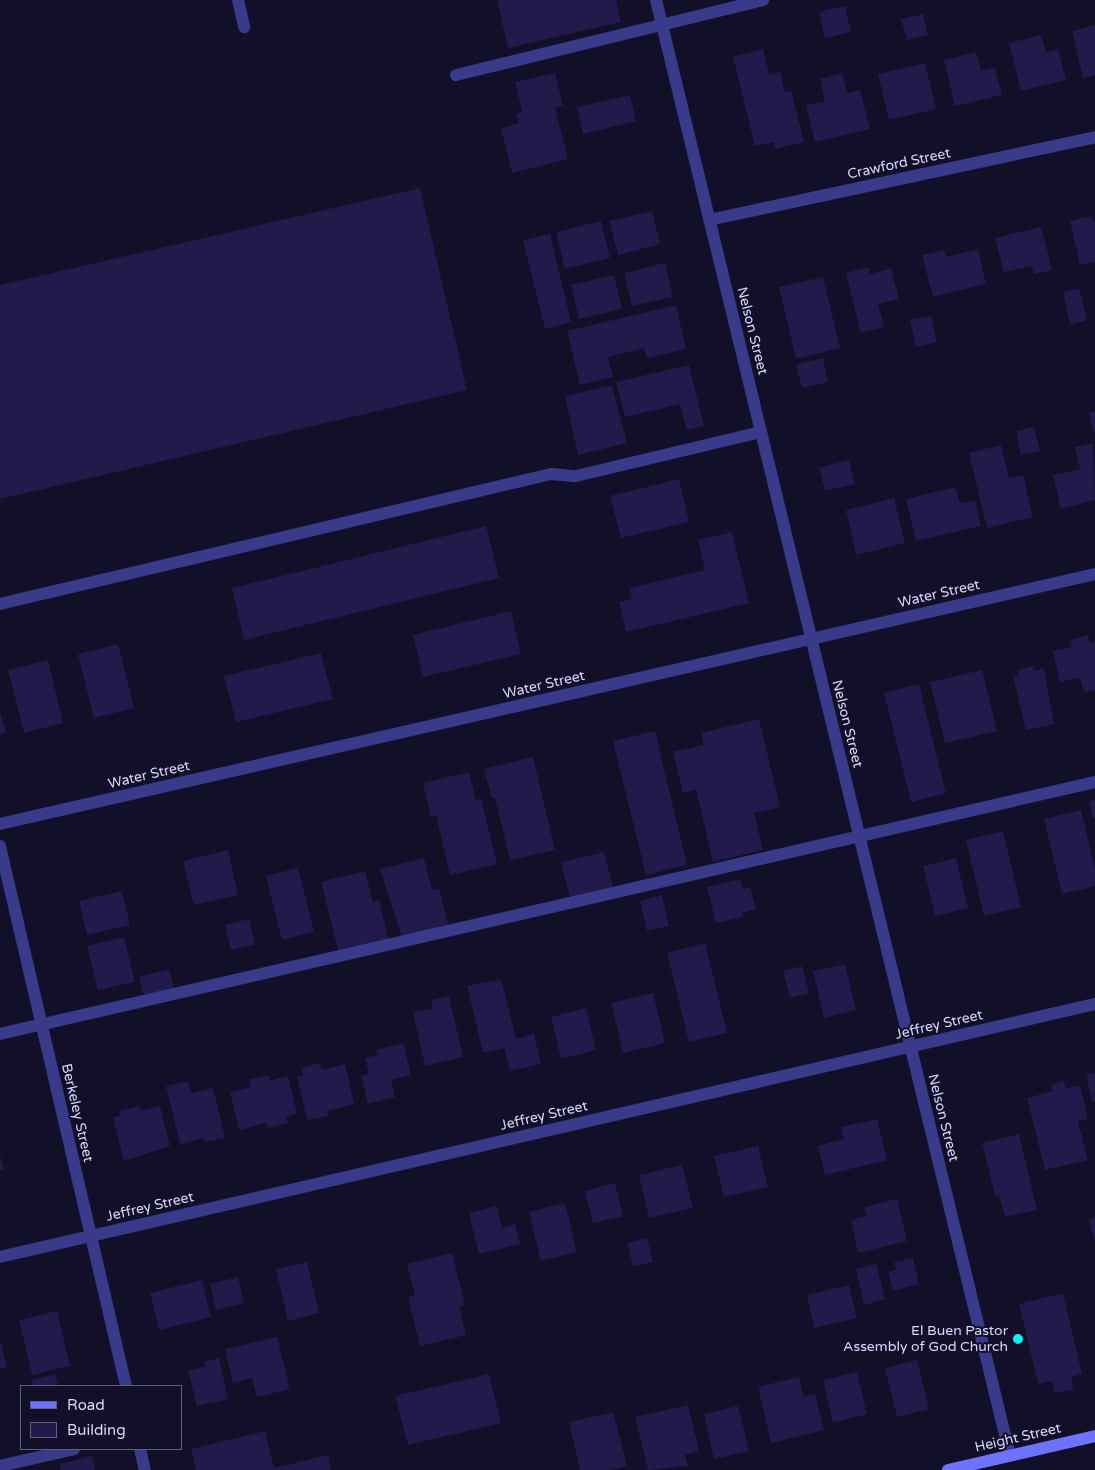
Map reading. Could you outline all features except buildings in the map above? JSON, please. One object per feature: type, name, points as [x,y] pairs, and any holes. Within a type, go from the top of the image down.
[{"type":"street","points":[[238,0],[244,27]]},
{"type":"street","name":"Nelson Street","points":[[656,0],[1010,1456]]},
{"type":"street","points":[[456,75],[661,22],[763,0]]},
{"type":"street","name":"Crawford Street","points":[[709,220],[1095,137]]},
{"type":"street","points":[[0,604],[551,474],[576,476],[761,432]]},
{"type":"street","name":"Water Street","points":[[0,824],[1095,574]]},
{"type":"street","points":[[0,1034],[1095,782]]},
{"type":"street","name":"Berkeley Street","points":[[0,846],[126,1385]]},
{"type":"street","name":"Jeffrey Street","points":[[0,1257],[1095,1004]]},
{"type":"street","name":"Height Street","points":[[948,1470],[1095,1436]]},
{"type":"street","points":[[0,1466],[70,1450]]},
{"type":"street","points":[[140,1450],[145,1470]]},
{"type":"place","name":"El Buen Pastor Assembly of God Church","points":[[1018,1339]]}]
